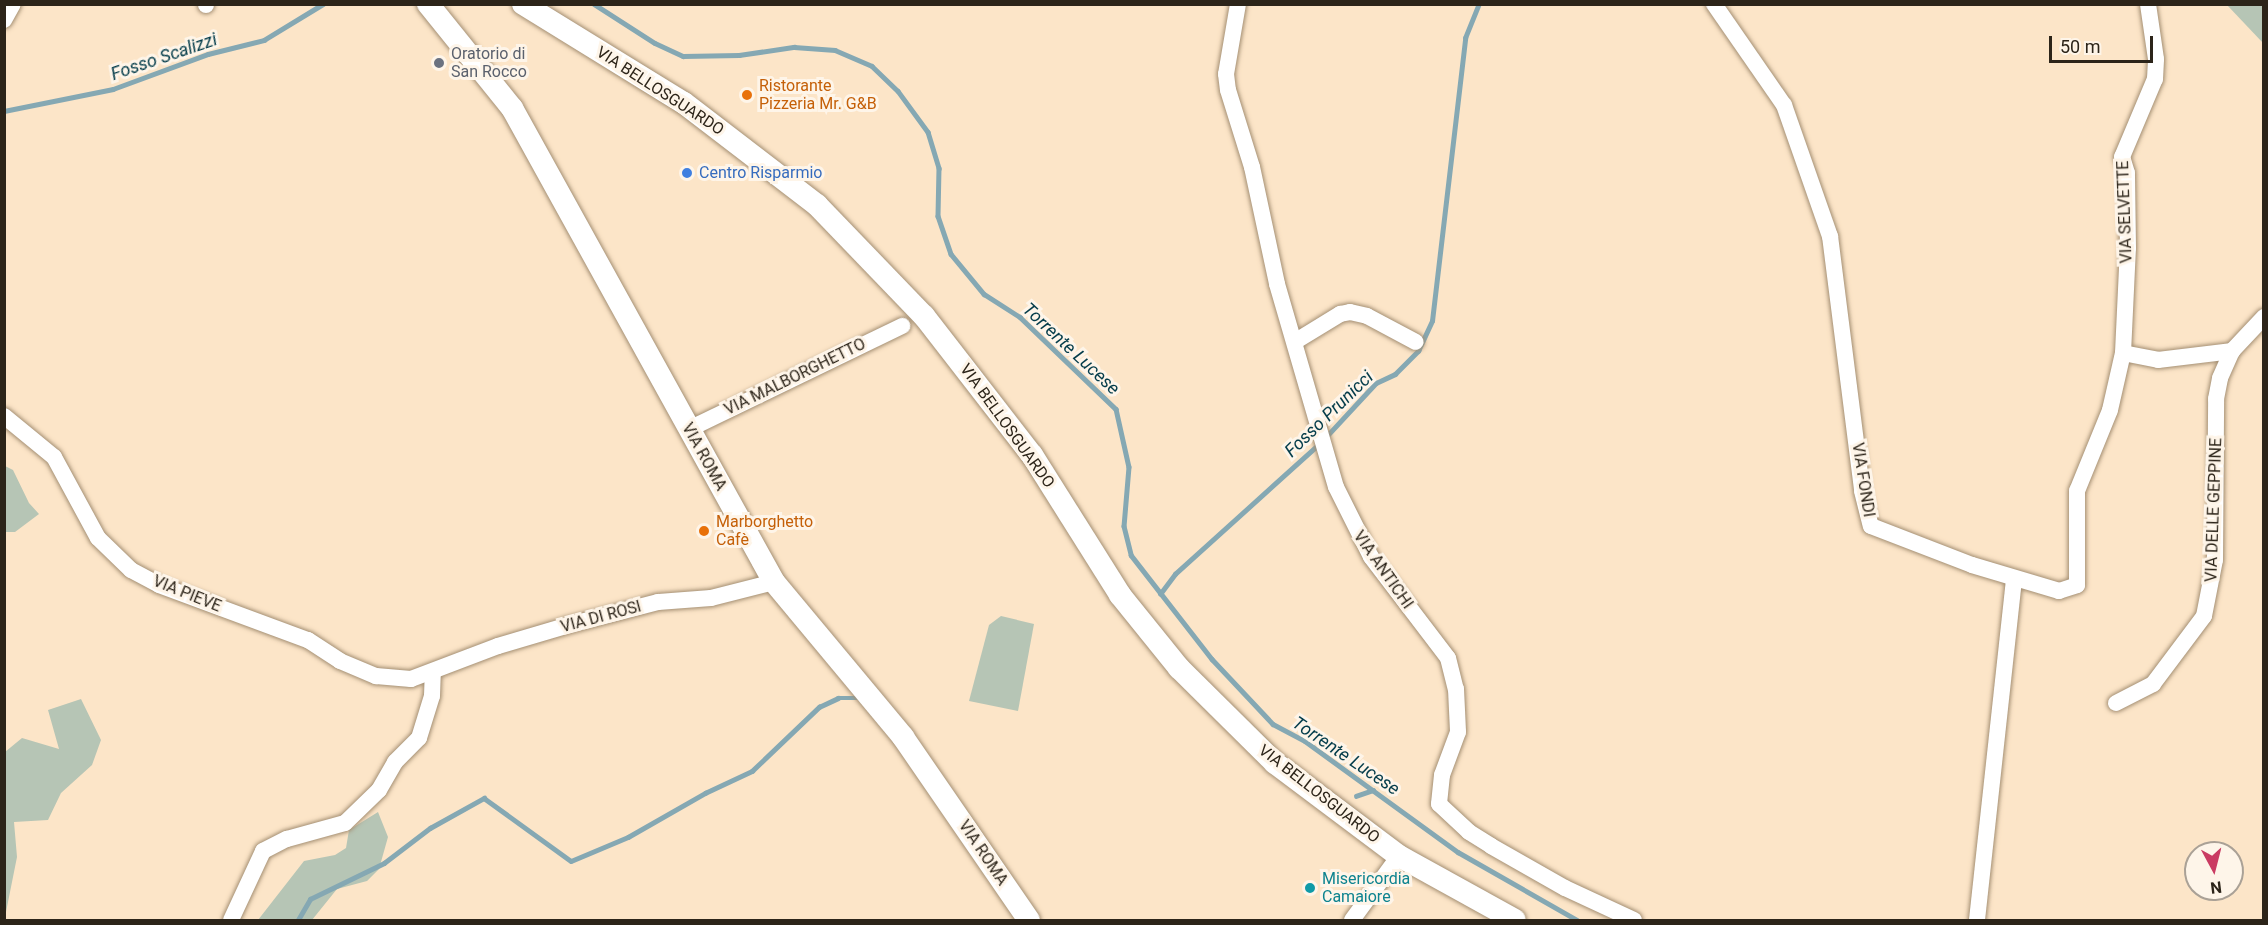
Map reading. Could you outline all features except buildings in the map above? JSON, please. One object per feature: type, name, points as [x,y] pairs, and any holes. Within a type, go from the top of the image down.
[{"type":"main road","name":"VIA ROMA","points":[[428,4],[512,108],[774,582],[903,737],[1029,921]]},
{"type":"main road","name":"VIA BELLOSGUARDO","points":[[523,4],[684,104],[817,205],[924,316],[1032,455],[1120,595],[1179,668],[1275,763],[1399,856],[1515,921]]},
{"type":"street","points":[[4,20],[13,4]]},
{"type":"street","name":"VIA ANTICHI","points":[[1238,4],[1226,74],[1228,90],[1252,167],[1277,284],[1296,341],[1322,443],[1350,523],[1371,557],[1449,658],[1456,689],[1458,732],[1442,775],[1439,804],[1491,846],[1565,888],[1634,921]]},
{"type":"street","name":"VIA FONDI","points":[[1714,4],[1784,105],[1830,236],[1862,491],[1871,526],[2014,579]]},
{"type":"street","name":"VIA SELVETTE","points":[[2014,579],[2059,591],[2077,585],[2077,491],[2110,410],[2123,354],[2128,237],[2127,173],[2122,157],[2155,79],[2156,59],[2148,4]]},
{"type":"street","points":[[1296,341],[1340,314],[1350,312],[1367,316],[1416,342]]},
{"type":"street","name":"VIA DELLE GEPPINE","points":[[2116,704],[2153,684],[2204,616],[2215,560],[2216,399],[2220,378],[2232,351],[2264,317]]},
{"type":"street","name":"VIA MALBORGHETTO","points":[[688,429],[902,326]]},
{"type":"street","points":[[2123,354],[2158,360],[2232,351]]},
{"type":"street","name":"VIA PIEVE","points":[[4,416],[54,457],[98,538],[131,570],[159,585],[308,640],[340,661],[376,676],[411,679],[433,673]]},
{"type":"street","points":[[1977,921],[2014,579]]},
{"type":"street","name":"VIA DI ROSI","points":[[433,673],[498,646],[580,622],[658,602],[711,598],[774,582]]},
{"type":"street","points":[[231,921],[263,851],[295,836],[345,823],[379,790],[395,762],[419,738],[432,696],[433,673]]},
{"type":"street","points":[[1352,921],[1399,856]]},
{"type":"green space","points":[[2227,5],[2263,5],[2263,43]]},
{"type":"green space","points":[[5,466],[13,470],[29,503],[39,514],[15,532],[5,532]]},
{"type":"green space","points":[[1001,616],[1034,624],[1018,711],[969,701],[989,625]]},
{"type":"green space","points":[[81,699],[101,740],[92,765],[61,793],[48,820],[14,822],[17,857],[5,917],[5,752],[22,738],[59,749],[48,710]]},
{"type":"green space","points":[[378,812],[388,837],[379,869],[367,881],[337,889],[312,920],[258,920],[304,861],[335,855],[346,848],[349,830]]},
{"type":"waterway","name":"Fosso Scalizzi","points":[[4,111],[113,89],[208,54],[264,40],[323,4]]},
{"type":"waterway","name":"Torrente Lucese","points":[[594,4],[655,43],[683,56],[739,55],[794,47],[835,50],[872,66],[898,91],[928,132],[939,168],[938,216],[951,254],[984,294],[1020,317],[1116,409],[1129,467],[1124,526],[1131,555],[1212,659],[1273,724],[1305,741],[1458,852],[1577,920]]},
{"type":"waterway","name":"Fosso Prunicci","points":[[1325,438],[1376,383],[1395,374],[1418,351],[1432,321],[1465,38],[1479,4]]},
{"type":"waterway","name":"Fosso Prunicci","points":[[1160,594],[1175,574],[1319,444]]},
{"type":"waterway","points":[[298,920],[310,899],[384,863],[430,828],[484,798],[571,861],[628,837],[705,793],[752,771],[819,707],[838,698],[860,698]]},
{"type":"waterway","points":[[1356,796],[1373,790]]},
{"type":"place","name":"Oratorio di San Rocco","points":[[439,63]]},
{"type":"place","name":"Ristorante Pizzeria Mr. G&B","points":[[747,95]]},
{"type":"place","name":"Centro Risparmio","points":[[687,173]]},
{"type":"place","name":"Marborghetto Cafè","points":[[704,531]]},
{"type":"place","name":"Misericordia Camaiore","points":[[1310,888]]}]
